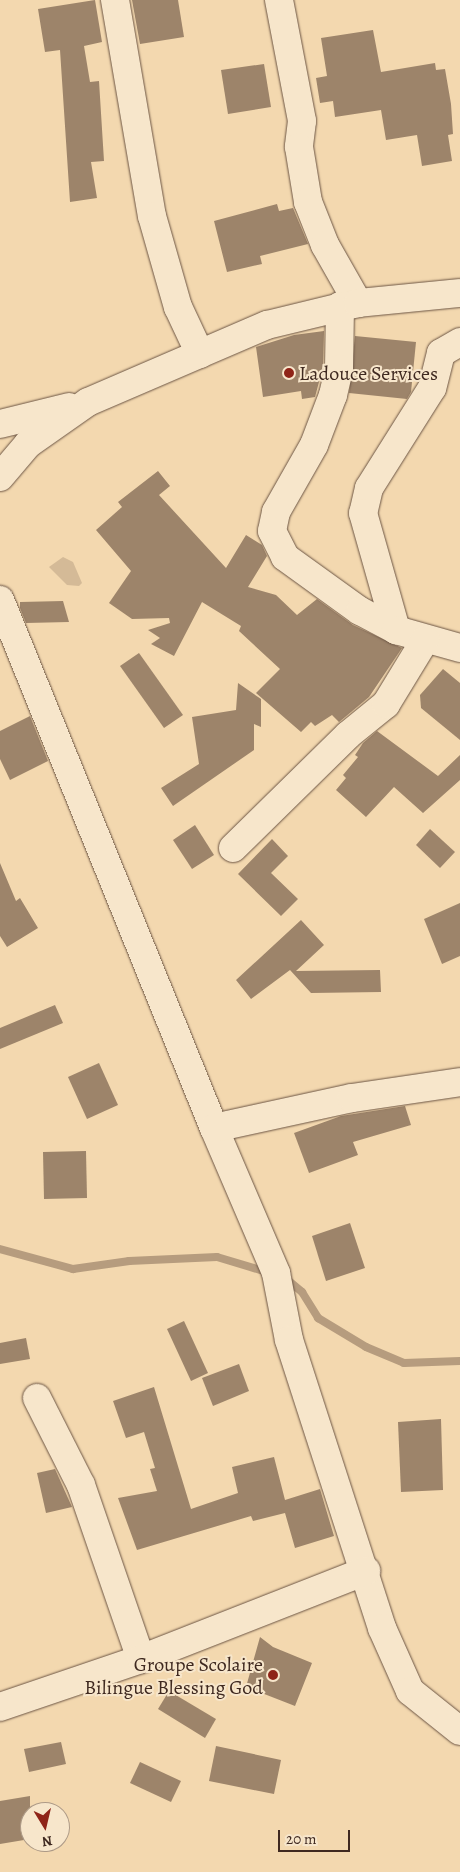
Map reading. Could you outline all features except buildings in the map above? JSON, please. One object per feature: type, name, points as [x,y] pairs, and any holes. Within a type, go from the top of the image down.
[{"type":"street","points":[[115,0],[152,216],[178,307],[200,354]]},
{"type":"street","points":[[279,0],[312,114],[299,147],[308,202],[349,304],[333,396],[314,445],[276,512],[272,530],[285,557],[360,611],[396,630],[425,640],[460,648]]},
{"type":"street","points":[[0,424],[88,402],[282,319],[349,304],[460,293]]},
{"type":"street","points":[[396,630],[366,533],[364,501],[432,388],[441,352],[460,342]]},
{"type":"street","points":[[0,477],[28,444],[88,402]]},
{"type":"street","points":[[0,600],[214,1128],[276,1273],[289,1340],[366,1570],[382,1628],[410,1691],[460,1731]]},
{"type":"street","points":[[233,848],[348,735],[386,704],[425,640]]},
{"type":"street","points":[[214,1128],[352,1098],[460,1082]]},
{"type":"street","points":[[37,1398],[81,1485],[140,1659]]},
{"type":"street","points":[[0,1707],[140,1659],[366,1570]]},
{"type":"shaded area","points":[[63,557],[73,562],[82,583],[79,586],[67,585],[49,567]]},
{"type":"waterway","points":[[0,1249],[73,1269],[129,1261],[217,1257],[267,1272]]},
{"type":"waterway","points":[[283,1276],[302,1292],[318,1318],[366,1347],[404,1363],[460,1361]]},
{"type":"place","name":"Ladouce Services","points":[[289,373]]},
{"type":"place","name":"Groupe Scolaire Bilingue Blessing God","points":[[273,1675]]}]
